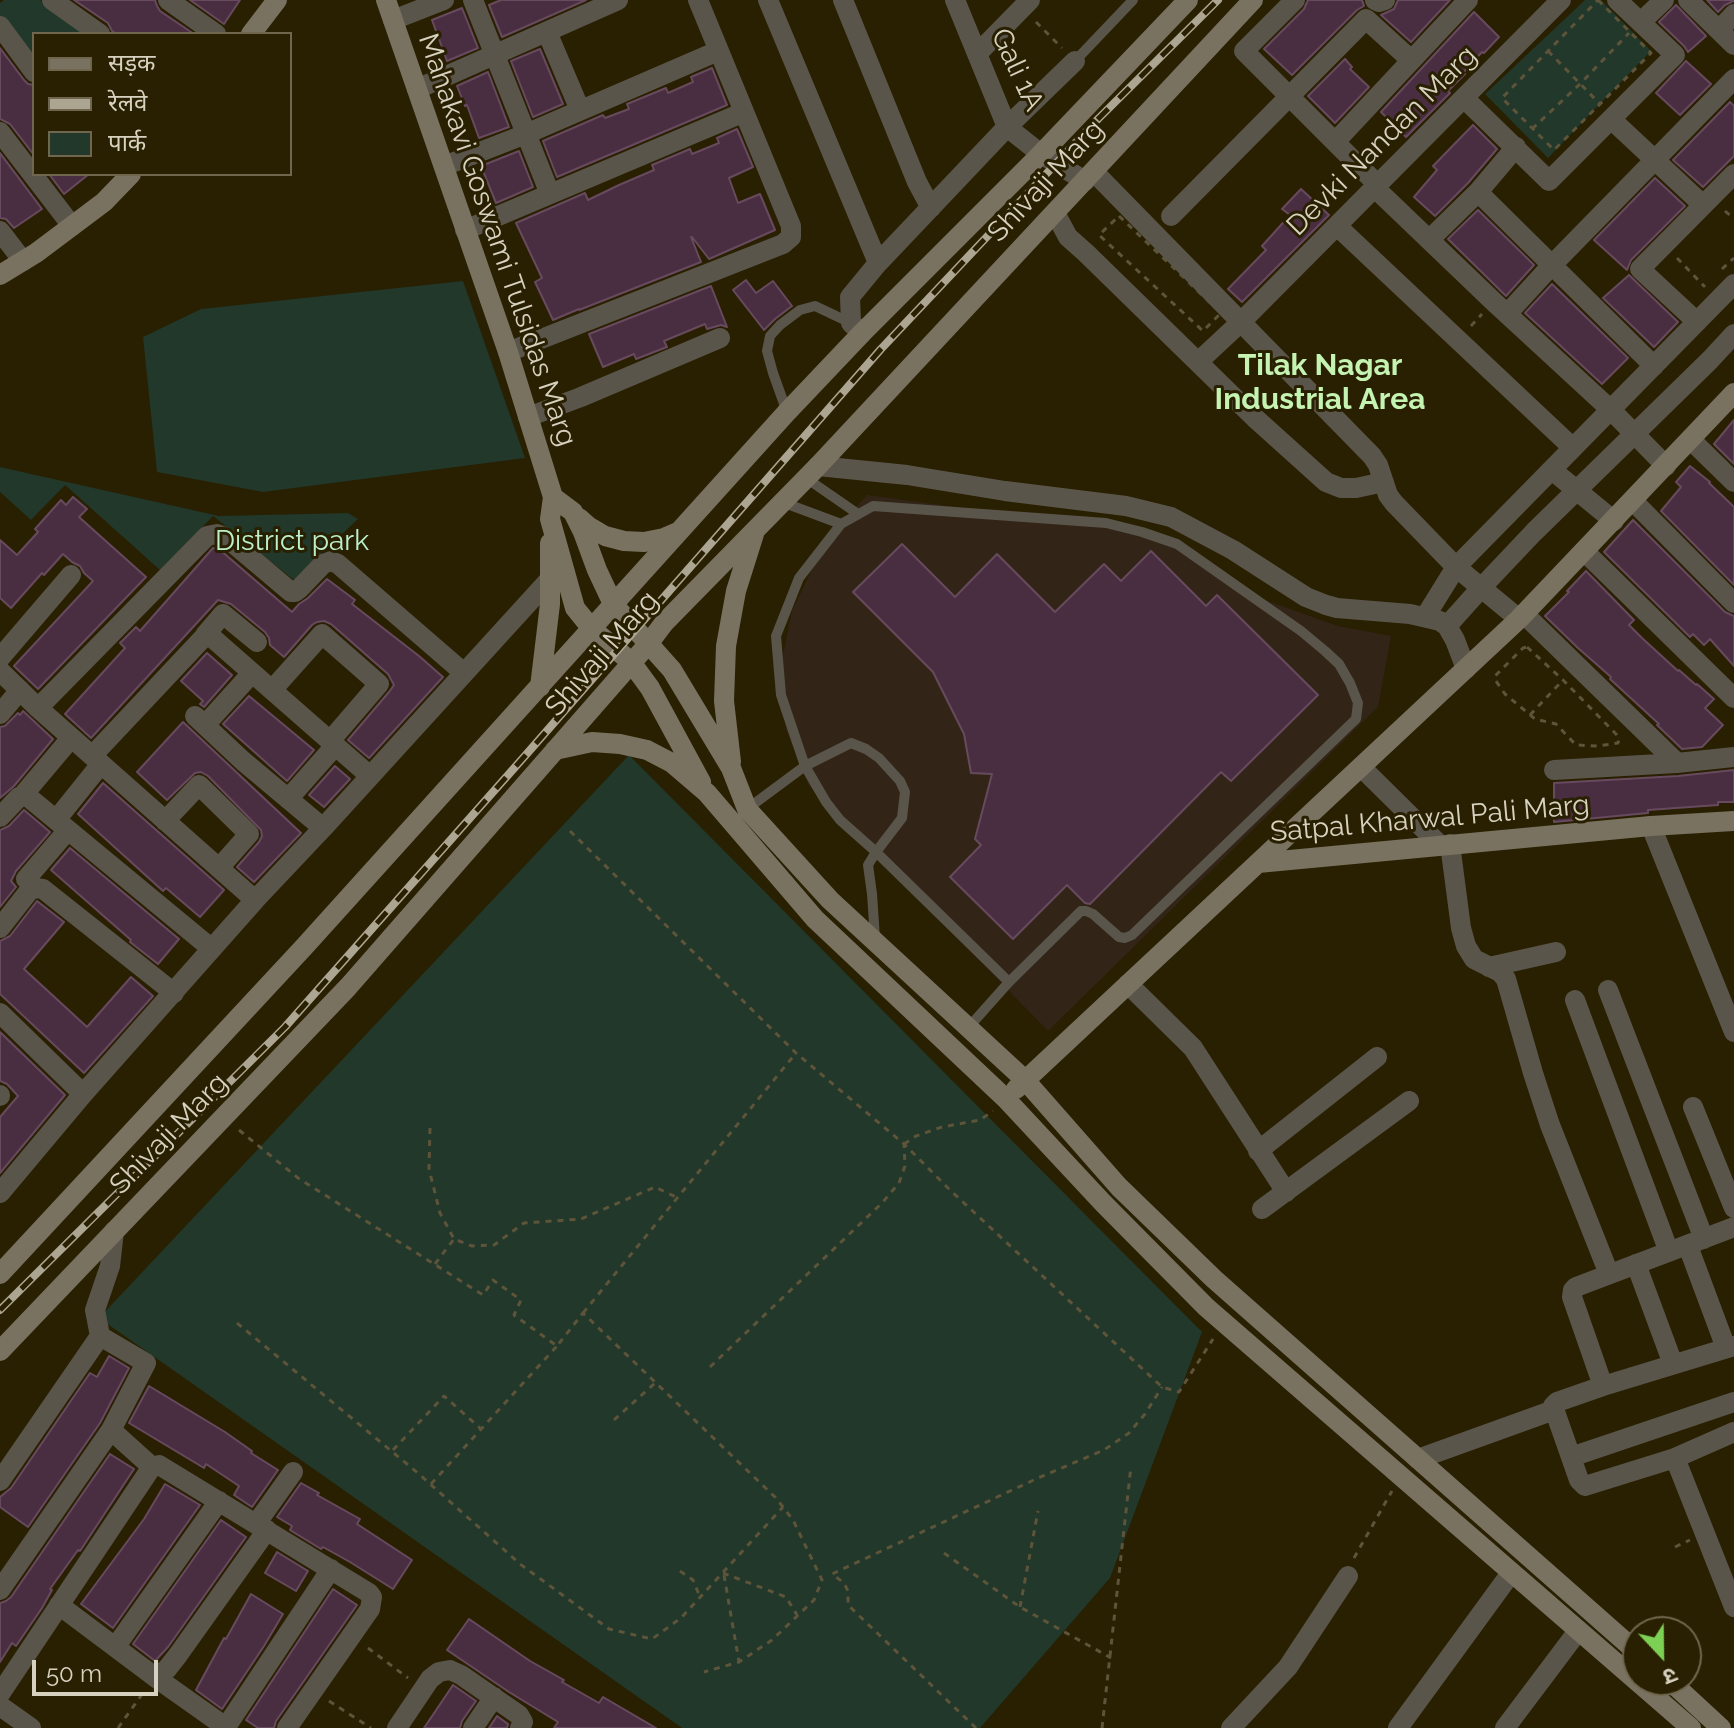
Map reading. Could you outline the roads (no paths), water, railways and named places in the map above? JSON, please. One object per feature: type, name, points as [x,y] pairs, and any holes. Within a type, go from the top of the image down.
[{"type":"street","points":[[52,0],[97,32]]},
{"type":"street","points":[[168,0],[213,32]]},
{"type":"street","name":"Mahakavi Goswami Tulsidas Marg","points":[[386,0],[508,352],[553,497],[550,519],[575,608],[592,629],[631,662],[650,688],[707,793]]},
{"type":"street","points":[[393,20],[444,0]]},
{"type":"street","points":[[473,0],[550,194]]},
{"type":"street","points":[[417,89],[618,0]]},
{"type":"street","points":[[508,352],[788,241],[791,226],[698,0]]},
{"type":"street","points":[[768,0],[878,263]]},
{"type":"street","points":[[843,0],[917,182],[931,208]]},
{"type":"street","name":"Gali 1A","points":[[955,0],[1007,127],[1041,154],[1090,176],[1242,321],[1372,456],[1394,503],[1456,567],[1522,617],[1677,763]]},
{"type":"street","name":"Shivaji Marg","points":[[4,1266],[304,947],[682,530],[857,328],[1041,154],[1188,0]]},
{"type":"street","name":"Shivaji Marg","points":[[4,1339],[114,1231],[348,987],[664,623],[812,472],[1253,0]]},
{"type":"street","points":[[1295,0],[1244,51],[1429,240],[1611,410],[1666,466]]},
{"type":"street","points":[[1375,0],[1385,0]]},
{"type":"street","points":[[1335,142],[1468,0]]},
{"type":"street","name":"Devki Nandan Marg","points":[[1198,362],[1561,0]]},
{"type":"street","points":[[1464,98],[1549,181],[1605,112],[1675,55],[1635,27],[1617,0]]},
{"type":"street","points":[[1635,27],[1664,0]]},
{"type":"street","points":[[1688,0],[1734,45]]},
{"type":"street","points":[[252,32],[274,1]]},
{"type":"street","points":[[977,54],[1028,7]]},
{"type":"street","points":[[1719,30],[1734,14]]},
{"type":"street","points":[[1171,216],[1366,19],[1411,60]]},
{"type":"street","points":[[0,26],[32,69]]},
{"type":"street","points":[[547,32],[580,110]]},
{"type":"street","points":[[444,166],[718,51]]},
{"type":"street","points":[[857,328],[850,297],[878,263],[1007,127],[1075,61]]},
{"type":"street","points":[[1507,314],[1734,79]]},
{"type":"street","points":[[1605,112],[1654,160],[1712,206]]},
{"type":"street","points":[[465,230],[742,113]]},
{"type":"street","points":[[0,132],[32,174]]},
{"type":"street","points":[[1429,240],[1478,192],[1516,147]]},
{"type":"street","points":[[1697,322],[1640,269],[1712,206],[1734,174]]},
{"type":"street","points":[[34,176],[72,226]]},
{"type":"street","points":[[0,275],[104,202],[120,178]]},
{"type":"street","points":[[1478,192],[1654,366]]},
{"type":"street","points":[[1055,213],[1068,237],[1256,419],[1326,482],[1341,488],[1384,482]]},
{"type":"street","points":[[1337,226],[1573,448]]},
{"type":"street","points":[[0,231],[23,261]]},
{"type":"street","points":[[1425,617],[1456,567],[1734,284]]},
{"type":"street","points":[[1447,626],[1577,490],[1734,334]]},
{"type":"street","points":[[528,417],[720,338]]},
{"type":"street","points":[[1258,863],[1522,617],[1734,393]]},
{"type":"street","points":[[1691,440],[1734,482]]},
{"type":"street","points":[[1552,470],[1614,521]]},
{"type":"street","points":[[812,472],[907,475],[1147,510],[1171,517],[1233,550],[1306,597],[1326,605],[1410,614],[1440,621],[1455,640],[1466,669]]},
{"type":"street","points":[[553,497],[596,531],[624,541],[644,542],[682,530]]},
{"type":"street","points":[[1633,501],[1734,603]]},
{"type":"street","points":[[573,512],[613,604],[672,670],[731,768],[747,809],[830,900],[1025,1080],[1119,1187],[1203,1269],[1622,1639]]},
{"type":"street","points":[[540,687],[550,579],[550,519]]},
{"type":"street","points":[[731,768],[724,701],[726,646],[736,591],[755,530]]},
{"type":"street","points":[[38,708],[207,536],[217,534],[227,538],[291,592],[299,589],[323,564],[331,561],[338,564],[464,673]]},
{"type":"street","points":[[1585,552],[1734,698]]},
{"type":"street","points":[[0,658],[71,575]]},
{"type":"street","points":[[0,1193],[255,900],[550,579]]},
{"type":"street","points":[[35,888],[26,879],[62,825],[96,760],[223,614],[257,642]]},
{"type":"street","points":[[272,690],[322,634],[379,684],[288,799]]},
{"type":"street","points":[[205,635],[210,636],[370,776]]},
{"type":"street","points":[[0,671],[71,738],[255,900]]},
{"type":"street","points":[[252,673],[200,720],[243,761],[323,828]]},
{"type":"street","points":[[0,714],[20,690]]},
{"type":"street","points":[[0,817],[23,795],[71,738]]},
{"type":"street","points":[[555,750],[592,742],[620,744],[647,750],[672,763],[707,793],[815,919],[1006,1099],[1206,1307],[1690,1728],[1702,1710]]},
{"type":"street","points":[[1554,770],[1734,757]]},
{"type":"street","points":[[1361,767],[1445,845],[1463,939],[1474,959],[1502,973],[1506,979],[1550,1125],[1609,1274]]},
{"type":"street","points":[[165,821],[199,785],[249,834],[219,868]]},
{"type":"street","points":[[23,795],[212,949]]},
{"type":"street","name":"Satpal Kharwal Pali Marg","points":[[1006,1099],[1258,863],[1734,821]]},
{"type":"street","points":[[1651,826],[1734,1032]]},
{"type":"street","points":[[0,927],[29,891],[43,889],[174,993]]},
{"type":"street","points":[[1489,967],[1556,952]]},
{"type":"street","points":[[1128,984],[1193,1048],[1286,1192]]},
{"type":"street","points":[[1608,990],[1687,1246]]},
{"type":"street","points":[[1575,1000],[1730,1347],[1554,1403],[1579,1480],[1585,1486],[1675,1458],[1734,1432]]},
{"type":"street","points":[[0,1013],[83,1094]]},
{"type":"street","points":[[1258,1151],[1377,1057]]},
{"type":"street","points":[[1262,1209],[1409,1101]]},
{"type":"street","points":[[1693,1107],[1734,1208]]},
{"type":"street","points":[[1603,1386],[1573,1290],[1734,1227]]},
{"type":"street","points":[[0,1481],[100,1336],[95,1310],[110,1266],[114,1231]]},
{"type":"street","points":[[1636,1264],[1673,1364]]},
{"type":"street","points":[[0,1590],[111,1430],[146,1363],[100,1336]]},
{"type":"street","points":[[1571,1457],[1734,1402]]},
{"type":"street","points":[[1418,1459],[1554,1410]]},
{"type":"street","points":[[111,1430],[152,1467]]},
{"type":"street","points":[[1675,1458],[1734,1607]]},
{"type":"street","points":[[0,1694],[152,1467],[159,1465],[369,1593],[370,1609],[287,1728]]},
{"type":"street","points":[[155,1677],[173,1661],[262,1527],[293,1472]]},
{"type":"street","points":[[116,1646],[219,1501]]},
{"type":"street","points":[[59,1605],[227,1728],[331,1569]]},
{"type":"street","points":[[1244,1724],[1288,1667],[1350,1569]]},
{"type":"street","points":[[1398,1728],[1511,1573]]},
{"type":"street","points":[[1505,1728],[1578,1631]]},
{"type":"street","points":[[397,1728],[430,1679],[439,1672],[450,1670],[521,1717],[523,1722],[520,1728]]},
{"type":"street","points":[[1687,1696],[1721,1728]]},
{"type":"street","points":[[473,1728],[494,1697]]},
{"type":"street","points":[[0,1706],[31,1728]]},
{"type":"lane","points":[[1075,61],[1133,0]]},
{"type":"lane","points":[[787,412],[767,351],[770,336],[800,310],[815,306],[857,328]]},
{"type":"lane","points":[[812,472],[858,514]]},
{"type":"lane","points":[[782,502],[841,524]]},
{"type":"lane","points":[[968,1028],[1009,982],[1081,911],[1093,914],[1119,937],[1132,935],[1356,719],[1358,703],[1339,664],[1325,651],[1177,544],[1106,523],[873,506],[841,524],[799,578],[776,636],[781,695],[805,766],[840,820],[1009,982]]},
{"type":"lane","points":[[747,809],[805,766],[851,743],[879,758],[900,781],[905,792],[902,818],[868,865],[875,940]]},
{"type":"railway","points":[[0,1310],[285,1027],[881,349],[1099,118],[1218,0]]},
{"type":"district","name":"Tilak Nagar Industrial Area","points":[[1320,383]]},
{"type":"park label","name":"District park","points":[[292,542]]}]
